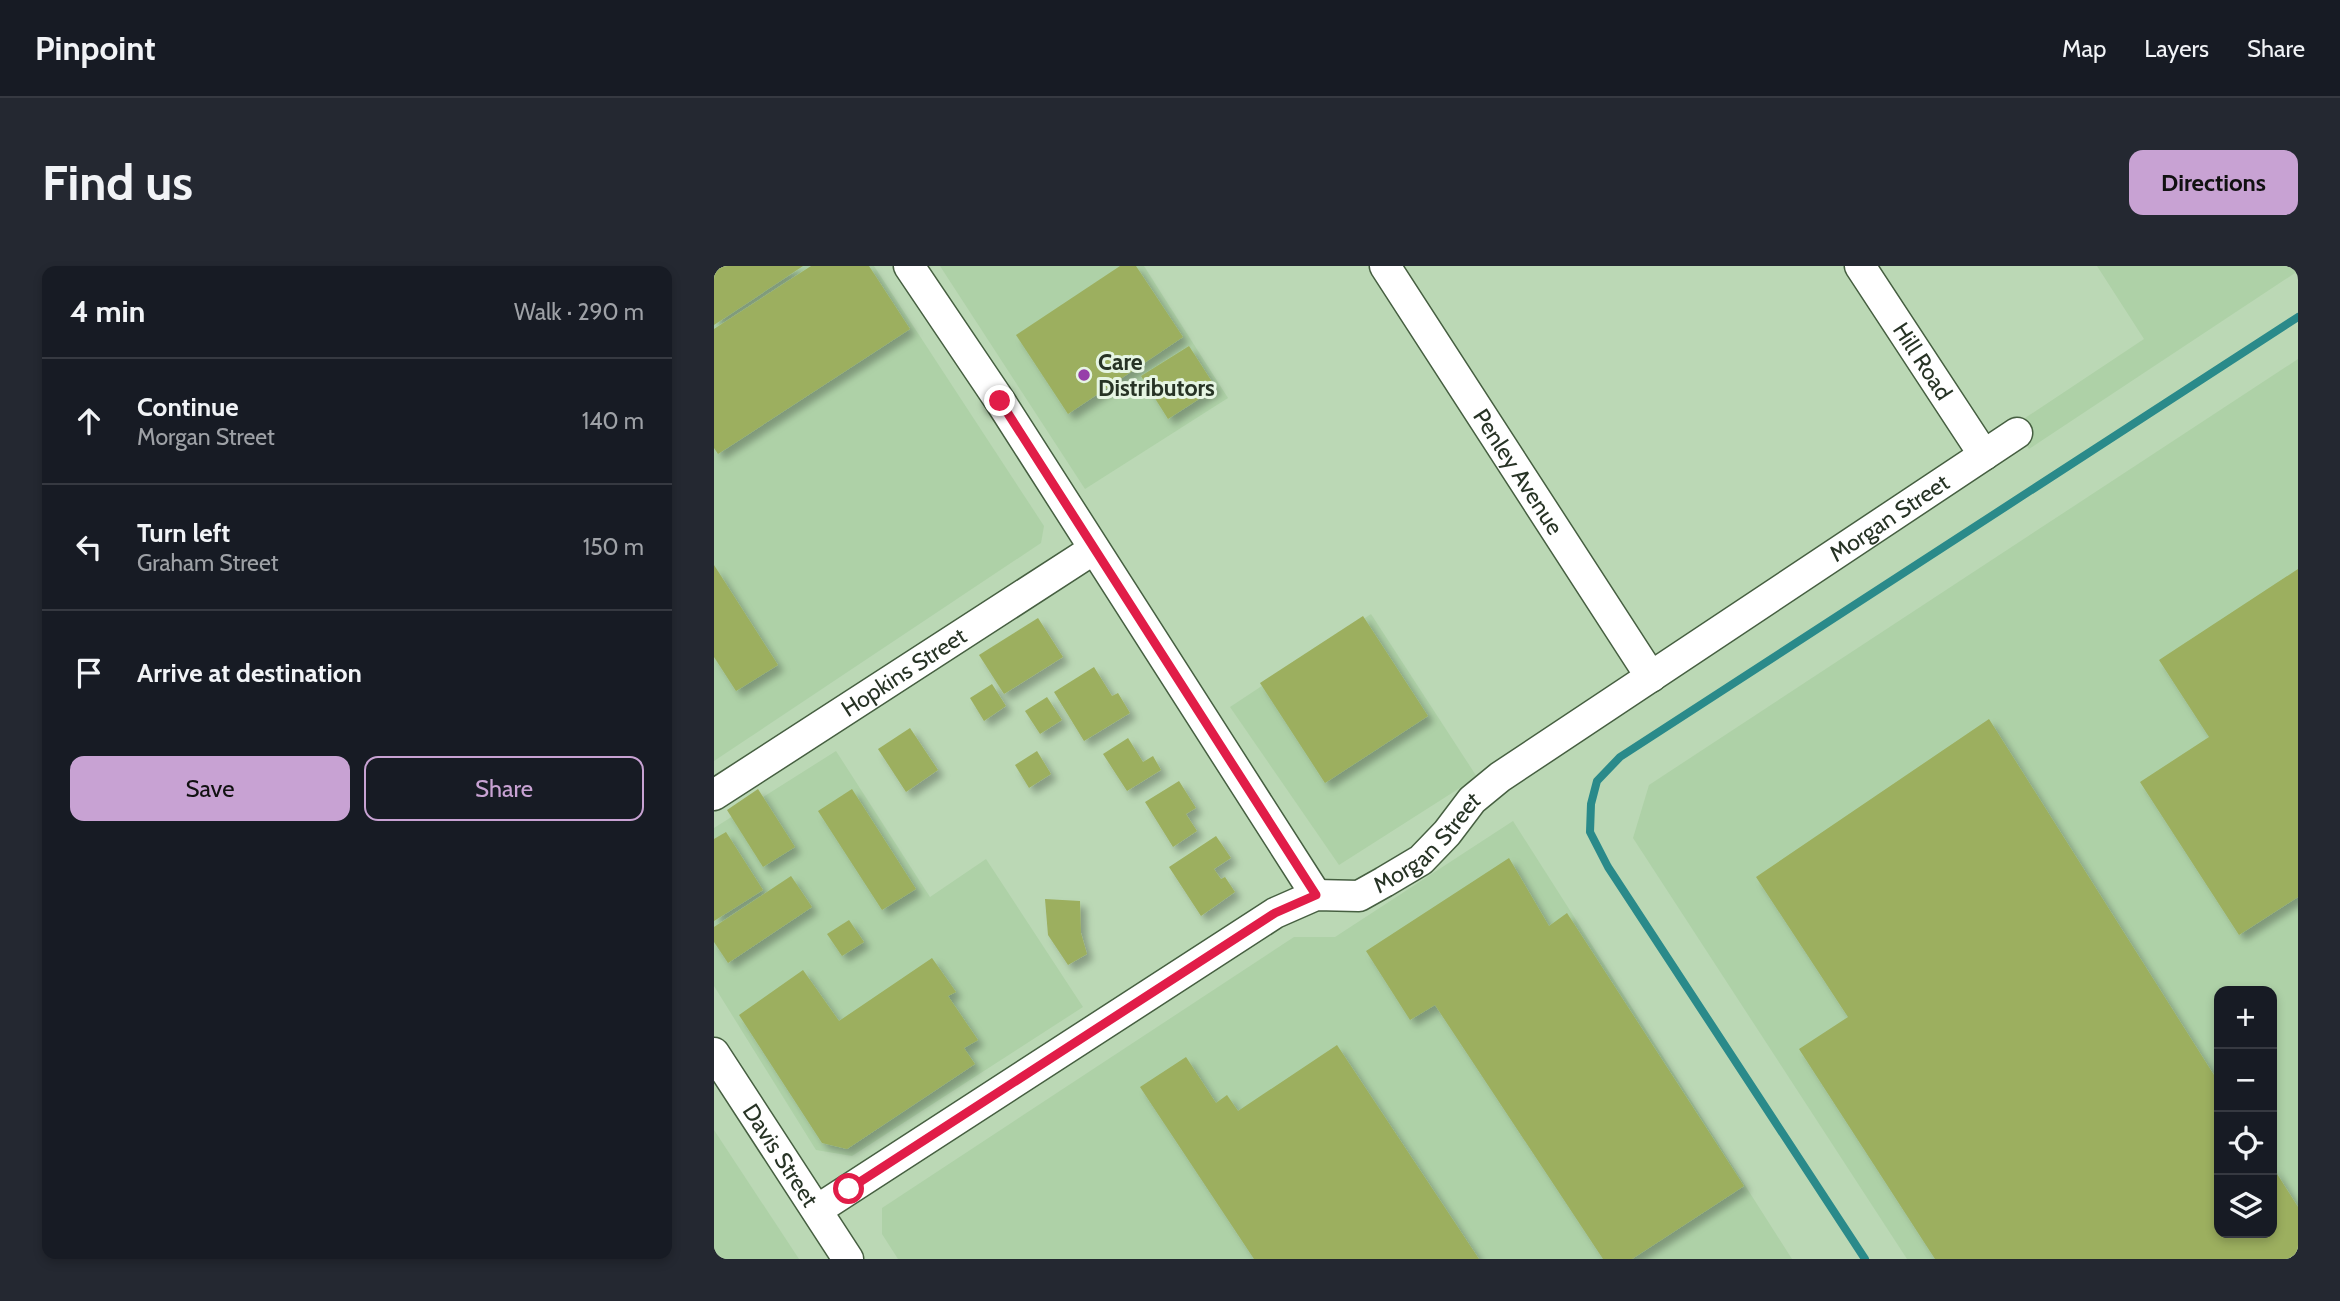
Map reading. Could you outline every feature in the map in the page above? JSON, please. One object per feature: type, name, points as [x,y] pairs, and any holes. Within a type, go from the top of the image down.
[{"type":"street","points":[[909,266],[1000,401],[1316,895]]},
{"type":"street","name":"Penley Avenue","points":[[1385,266],[1651,677]]},
{"type":"street","name":"Hill Road","points":[[1860,266],[1984,455]]},
{"type":"street","name":"Morgan Street","points":[[817,1210],[1275,913],[1316,895],[1359,895],[1421,860],[1447,833],[1472,800],[1500,776],[2018,433]]},
{"type":"street","name":"Hopkins Street","points":[[714,796],[1094,549]]},
{"type":"street","name":"Davis Street","points":[[714,1053],[848,1259]]},
{"type":"shaded area","points":[[714,266],[874,266],[1044,526],[1041,543],[714,761]]},
{"type":"shaded area","points":[[940,266],[1144,266],[1228,398],[1085,489]]},
{"type":"shaded area","points":[[2097,266],[2298,266],[2298,271],[2029,449],[2013,426],[2144,339]]},
{"type":"shaded area","points":[[2298,359],[2298,1259],[1907,1259],[1633,838],[1649,785]]},
{"type":"shaded area","points":[[1371,614],[1477,777],[1339,865],[1230,707]]},
{"type":"shaded area","points":[[836,751],[930,897],[986,859],[1083,1007],[852,1156],[816,1150],[714,986],[714,828]]},
{"type":"shaded area","points":[[1513,821],[1792,1259],[898,1259],[882,1234],[882,1208],[1294,937],[1335,937]]},
{"type":"shaded area","points":[[714,1130],[799,1259],[714,1259]]},
{"type":"building","points":[[714,266],[803,266],[714,325]]},
{"type":"building","points":[[811,266],[869,266],[910,329],[718,454],[714,448],[714,329]]},
{"type":"building","name":"Care Distributors","points":[[1120,266],[1136,266],[1183,337],[1068,414],[1016,335]]},
{"type":"building","points":[[1189,346],[1216,388],[1168,419],[1141,376]]},
{"type":"building","points":[[714,565],[778,665],[736,691],[714,657]]},
{"type":"building","points":[[2298,569],[2298,897],[2239,935],[2140,782],[2209,737],[2159,660]]},
{"type":"building","points":[[1363,616],[1428,716],[1325,783],[1260,683]]},
{"type":"building","points":[[1038,618],[1063,657],[1004,694],[979,655]]},
{"type":"building","points":[[1094,667],[1112,696],[1118,693],[1130,713],[1084,741],[1054,692]]},
{"type":"building","points":[[992,684],[1006,706],[984,721],[970,698]]},
{"type":"building","points":[[1047,697],[1062,720],[1040,734],[1025,711]]},
{"type":"building","points":[[1989,719],[2214,1075],[2214,1238],[2277,1238],[2277,1174],[2298,1207],[2298,1259],[1935,1259],[1799,1049],[1848,1017],[1756,877]]},
{"type":"building","points":[[910,728],[938,770],[906,792],[878,749]]},
{"type":"building","points":[[1128,738],[1143,762],[1153,756],[1161,770],[1127,791],[1103,754]]},
{"type":"building","points":[[1037,751],[1051,774],[1029,788],[1015,765]]},
{"type":"building","points":[[1179,781],[1196,808],[1186,814],[1197,831],[1173,847],[1145,802]]},
{"type":"building","points":[[758,789],[795,847],[763,867],[727,810]]},
{"type":"building","points":[[852,789],[916,889],[882,910],[818,811]]},
{"type":"building","points":[[726,832],[763,890],[714,921],[714,839]]},
{"type":"building","points":[[1216,836],[1231,858],[1214,869],[1221,879],[1225,877],[1235,892],[1201,916],[1169,867]]},
{"type":"building","points":[[1509,858],[1549,926],[1567,913],[1744,1186],[1632,1259],[1603,1259],[1435,1005],[1410,1020],[1366,951]]},
{"type":"building","points":[[791,876],[812,907],[728,963],[714,942],[714,927]]},
{"type":"building","points":[[1045,899],[1080,901],[1081,933],[1087,954],[1068,965],[1048,935]]},
{"type":"building","points":[[849,920],[864,942],[842,956],[827,934]]},
{"type":"building","points":[[932,958],[956,992],[948,996],[978,1040],[964,1048],[975,1064],[847,1149],[822,1143],[739,1015],[803,970],[839,1021]]},
{"type":"building","points":[[1337,1045],[1479,1259],[1254,1259],[1140,1087],[1186,1057],[1216,1103],[1227,1095],[1238,1111]]},
{"type":"waterway","points":[[1865,1259],[1608,867],[1590,832],[1591,804],[1597,781],[1620,757],[2298,317]]},
{"type":"place","name":"Care Distributors","points":[[1084,375]]},
{"type":"route","points":[[849,1189],[1275,913],[1316,895],[1000,401]]}]
